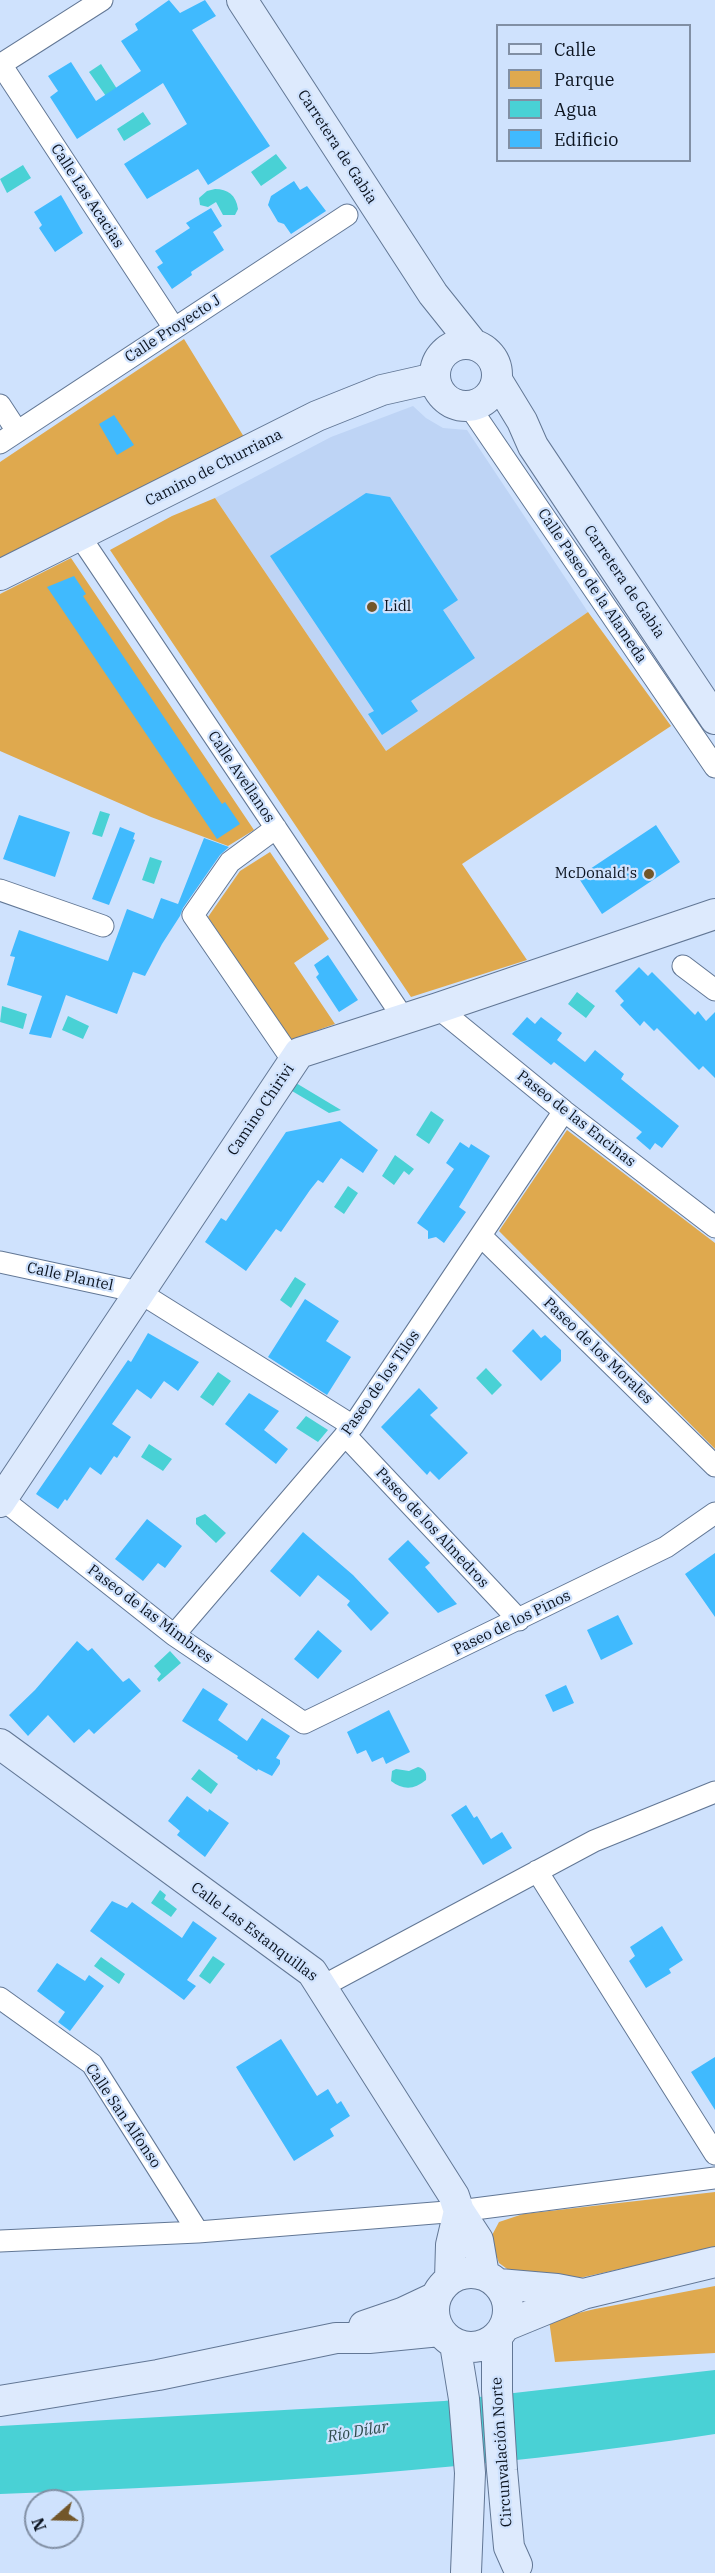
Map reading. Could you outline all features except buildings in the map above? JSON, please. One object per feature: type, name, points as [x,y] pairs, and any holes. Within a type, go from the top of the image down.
[{"type":"street","points":[[0,64],[102,0]]},
{"type":"street","name":"Carretera de Gabia","points":[[242,0],[433,294],[472,344]]},
{"type":"street","name":"Calle Las Acacias","points":[[0,64],[174,328]]},
{"type":"street","name":"Calle Proyecto J","points":[[9,437],[346,215]]},
{"type":"street","name":"Carretera de Gabia","points":[[433,294],[439,366]]},
{"type":"street","points":[[462,344],[472,344],[489,354],[497,370],[494,390],[473,405],[450,402],[443,396],[439,366],[462,344]]},
{"type":"street","name":"Camino de Churriana","points":[[0,575],[317,416],[439,366]]},
{"type":"street","name":"Carretera de Gabia","points":[[497,380],[522,421],[533,446],[715,719]]},
{"type":"street","points":[[0,405],[9,437]]},
{"type":"street","name":"Carretera de Gabia","points":[[473,405],[533,446]]},
{"type":"street","name":"Calle Paseo de la Alameda","points":[[473,405],[715,767]]},
{"type":"street","name":"Calle Avellanos","points":[[79,535],[404,1019]]},
{"type":"street","points":[[276,828],[230,862],[193,915],[293,1061]]},
{"type":"street","points":[[0,890],[103,926]]},
{"type":"street","name":"Camino Chirivi","points":[[1,1501],[299,1053],[715,914]]},
{"type":"street","points":[[683,966],[715,990]]},
{"type":"street","name":"Paseo de las Encinas","points":[[438,1008],[564,1111],[715,1227]]},
{"type":"street","name":"Paseo de los Tilos","points":[[174,1635],[349,1431],[564,1111]]},
{"type":"street","name":"Paseo de los Morales","points":[[481,1236],[715,1466]]},
{"type":"street","name":"Calle Plantel","points":[[0,1262],[139,1292]]},
{"type":"street","name":"Paseo de los Almedros","points":[[139,1292],[349,1431],[519,1620]]},
{"type":"street","name":"Paseo de las Mimbres","points":[[1,1501],[174,1635],[304,1723]]},
{"type":"street","name":"Paseo de los Pinos","points":[[304,1723],[666,1547],[715,1513]]},
{"type":"street","name":"Calle Las Estanquillas","points":[[0,1744],[312,1972],[454,2196],[459,2211],[478,2240],[491,2280]]},
{"type":"street","points":[[323,1986],[594,1841],[715,1792]]},
{"type":"street","points":[[537,1870],[715,2154]]},
{"type":"street","name":"Calle San Alfonso","points":[[0,1998],[92,2064],[198,2232]]},
{"type":"street","points":[[0,2241],[198,2232],[459,2211],[715,2178]]},
{"type":"street","points":[[459,2211],[443,2288],[434,2314],[448,2337],[464,2398],[470,2473],[466,2573]]},
{"type":"street","points":[[336,2338],[448,2337],[469,2347],[478,2346],[501,2332],[583,2294],[715,2262]]},
{"type":"street","points":[[0,2401],[158,2375],[336,2338],[402,2313],[466,2272],[491,2280],[583,2294]]},
{"type":"street","points":[[491,2280],[508,2306],[501,2332]]},
{"type":"street","name":"Circunvalación Norte","points":[[501,2332],[497,2391],[502,2470],[509,2547],[522,2569]]},
{"type":"street","points":[[466,2573],[477,2565],[490,2561],[504,2561],[522,2569]]},
{"type":"shaded area","points":[[413,406],[426,418],[443,428],[467,430],[588,612],[386,751],[215,498],[331,437]]},
{"type":"green space","points":[[184,339],[244,437],[0,561],[0,462]]},
{"type":"green space","points":[[215,498],[386,751],[588,612],[671,726],[462,864],[527,960],[411,997],[110,550],[172,516]]},
{"type":"green space","points":[[71,558],[254,830],[228,846],[151,817],[0,751],[0,594]]},
{"type":"green space","points":[[270,852],[329,939],[294,963],[335,1024],[290,1040],[208,917],[240,871]]},
{"type":"green space","points":[[567,1130],[715,1243],[715,1449],[499,1231]]},
{"type":"green space","points":[[715,2192],[715,2248],[575,2279],[510,2271],[499,2263],[490,2239],[499,2222],[523,2214]]},
{"type":"green space","points":[[715,2286],[715,2353],[555,2362],[549,2320]]},
{"type":"water","points":[[101,64],[119,92],[108,99],[89,72]]},
{"type":"water","points":[[143,112],[151,124],[124,141],[117,129]]},
{"type":"water","points":[[276,154],[287,168],[261,186],[251,172]]},
{"type":"water","points":[[23,165],[31,178],[7,193],[0,179]]},
{"type":"water","points":[[224,190],[233,197],[238,209],[235,215],[223,215],[216,202],[208,207],[200,205],[199,198],[207,191]]},
{"type":"water","points":[[100,811],[110,814],[102,837],[92,834]]},
{"type":"water","points":[[150,857],[162,861],[154,884],[142,880]]},
{"type":"water","points":[[577,992],[595,1006],[586,1018],[568,1004]]},
{"type":"water","points":[[2,1006],[27,1014],[23,1029],[0,1022]]},
{"type":"water","points":[[68,1016],[89,1026],[83,1039],[62,1030]]},
{"type":"water","points":[[296,1083],[341,1110],[329,1113],[292,1091]]},
{"type":"water","points":[[431,1111],[444,1120],[429,1144],[416,1135]]},
{"type":"water","points":[[395,1155],[414,1169],[409,1175],[404,1171],[394,1185],[382,1176]]},
{"type":"water","points":[[348,1186],[358,1193],[344,1214],[334,1207]]},
{"type":"water","points":[[295,1277],[306,1284],[291,1308],[280,1300]]},
{"type":"water","points":[[486,1368],[502,1385],[492,1395],[476,1378]]},
{"type":"water","points":[[218,1372],[231,1381],[213,1406],[200,1397]]},
{"type":"water","points":[[306,1416],[328,1430],[318,1442],[296,1428]]},
{"type":"water","points":[[149,1444],[172,1459],[163,1471],[141,1457]]},
{"type":"water","points":[[205,1514],[226,1533],[216,1543],[196,1524],[196,1518]]},
{"type":"water","points":[[170,1651],[181,1663],[159,1682],[157,1679],[161,1674],[154,1666]]},
{"type":"water","points":[[418,1767],[426,1773],[426,1780],[417,1786],[404,1787],[391,1781],[392,1771],[396,1769],[409,1771]]},
{"type":"water","points":[[199,1769],[218,1784],[211,1794],[191,1779]]},
{"type":"water","points":[[160,1890],[166,1895],[164,1899],[177,1909],[171,1917],[151,1903]]},
{"type":"water","points":[[213,1956],[225,1964],[210,1984],[199,1976]]},
{"type":"water","points":[[101,1957],[125,1974],[119,1984],[94,1966]]},
{"type":"water","name":"Río Dílar","points":[[715,2370],[715,2434],[537,2458],[448,2467],[179,2486],[84,2490],[24,2489],[24,2493],[0,2494],[0,2426],[444,2401]]},
{"type":"place","name":"Lidl","points":[[372,607]]},
{"type":"place","name":"McDonald's","points":[[649,874]]}]
